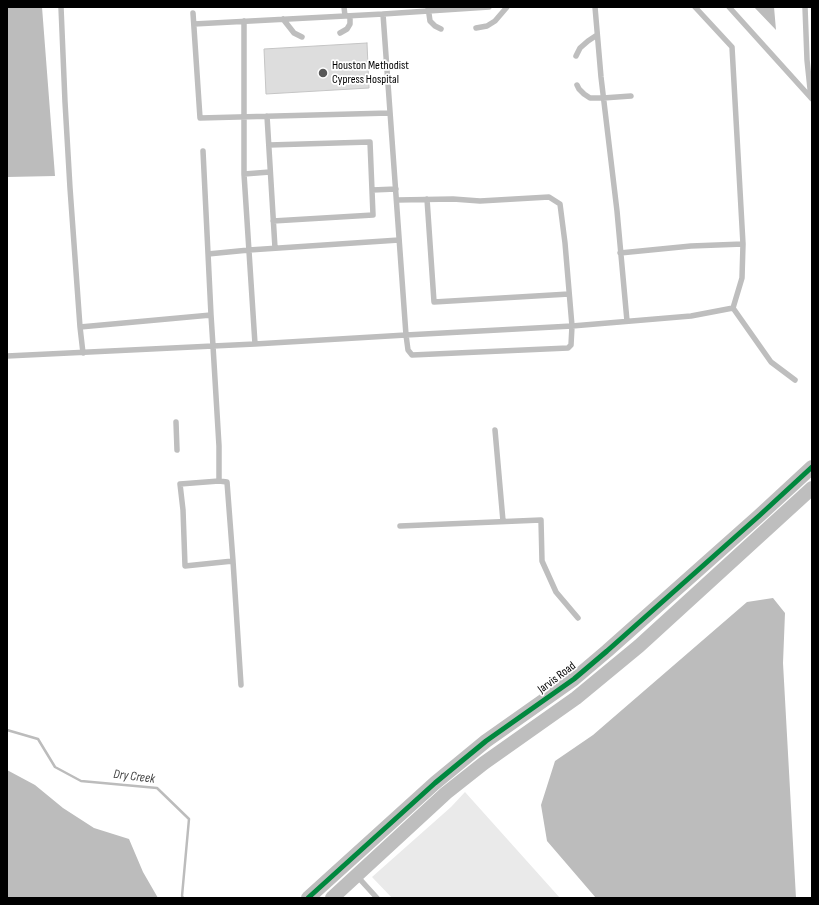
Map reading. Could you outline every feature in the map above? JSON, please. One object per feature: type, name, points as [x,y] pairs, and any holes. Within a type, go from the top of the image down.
[{"type":"street","name":"Jarvis Road","points":[[308,898],[435,783],[486,740],[574,679],[607,651],[812,467]]},
{"type":"street","points":[[332,898],[444,794],[484,763],[576,698],[639,646],[812,488]]},
{"type":"street","points":[[760,515],[771,525]]},
{"type":"street","points":[[435,783],[444,794]]},
{"type":"lane","points":[[61,7],[66,122],[83,353]]},
{"type":"lane","points":[[340,33],[347,29],[350,24],[344,7]]},
{"type":"lane","points":[[194,24],[383,14],[445,8],[489,7]]},
{"type":"lane","points":[[476,28],[487,26],[495,21],[507,7]]},
{"type":"lane","points":[[595,7],[603,98],[617,211],[627,321]]},
{"type":"lane","points":[[695,7],[732,47],[743,244],[742,278],[733,308]]},
{"type":"lane","points":[[729,7],[811,99]]},
{"type":"lane","points":[[805,7],[807,60],[811,99]]},
{"type":"lane","points":[[428,9],[430,21],[441,29]]},
{"type":"lane","points":[[193,13],[200,118],[390,113]]},
{"type":"lane","points":[[383,14],[396,190],[396,200],[406,335],[408,350],[412,355],[568,348],[571,345],[572,326],[560,204],[549,197],[480,201],[427,199],[396,200]]},
{"type":"lane","points":[[283,19],[294,33],[302,36]]},
{"type":"lane","points":[[244,22],[244,174],[255,344]]},
{"type":"lane","points":[[576,56],[580,48],[597,35]]},
{"type":"lane","points":[[578,84],[579,89],[590,98],[631,96]]},
{"type":"lane","points":[[267,116],[275,248]]},
{"type":"lane","points":[[269,145],[370,142],[373,215],[273,221]]},
{"type":"lane","points":[[203,151],[219,482]]},
{"type":"lane","points":[[244,174],[270,172]]},
{"type":"lane","points":[[372,190],[396,190]]},
{"type":"lane","points":[[427,199],[434,302],[569,294]]},
{"type":"lane","points":[[208,254],[399,240]]},
{"type":"lane","points":[[620,253],[691,246],[743,244]]},
{"type":"lane","points":[[7,356],[572,326],[691,316],[733,308]]},
{"type":"lane","points":[[733,308],[771,362],[795,380]]},
{"type":"lane","points":[[80,327],[212,315]]},
{"type":"lane","points":[[176,422],[177,450]]},
{"type":"lane","points":[[495,430],[503,521]]},
{"type":"lane","points":[[234,561],[185,566],[183,510],[180,484],[227,482],[234,561],[241,685]]},
{"type":"lane","points":[[400,526],[541,520],[542,561],[556,592],[578,618]]},
{"type":"lane","points":[[357,875],[377,898]]},
{"type":"shaded area","points":[[7,7],[42,7],[55,176],[7,177]]},
{"type":"shaded area","points":[[754,7],[774,7],[776,30]]},
{"type":"shaded area","points":[[773,598],[785,613],[783,663],[796,898],[596,898],[547,841],[541,805],[555,761],[593,735],[747,602]]},
{"type":"shaded area","points":[[7,770],[35,785],[63,808],[94,828],[129,839],[143,872],[158,898],[7,898]]},
{"type":"shaded area","points":[[465,792],[560,898],[392,898],[372,877],[451,807]]},
{"type":"building","points":[[367,43],[369,88],[266,94],[264,49]]},
{"type":"waterway","name":"Dry Creek","points":[[7,730],[38,739],[55,767],[81,781],[157,788],[189,819],[183,898]]},
{"type":"cycle path","points":[[308,898],[435,783],[486,741],[574,679],[607,651],[812,467]]},
{"type":"place","name":"Houston Methodist Cypress Hospital","points":[[323,73]]}]
